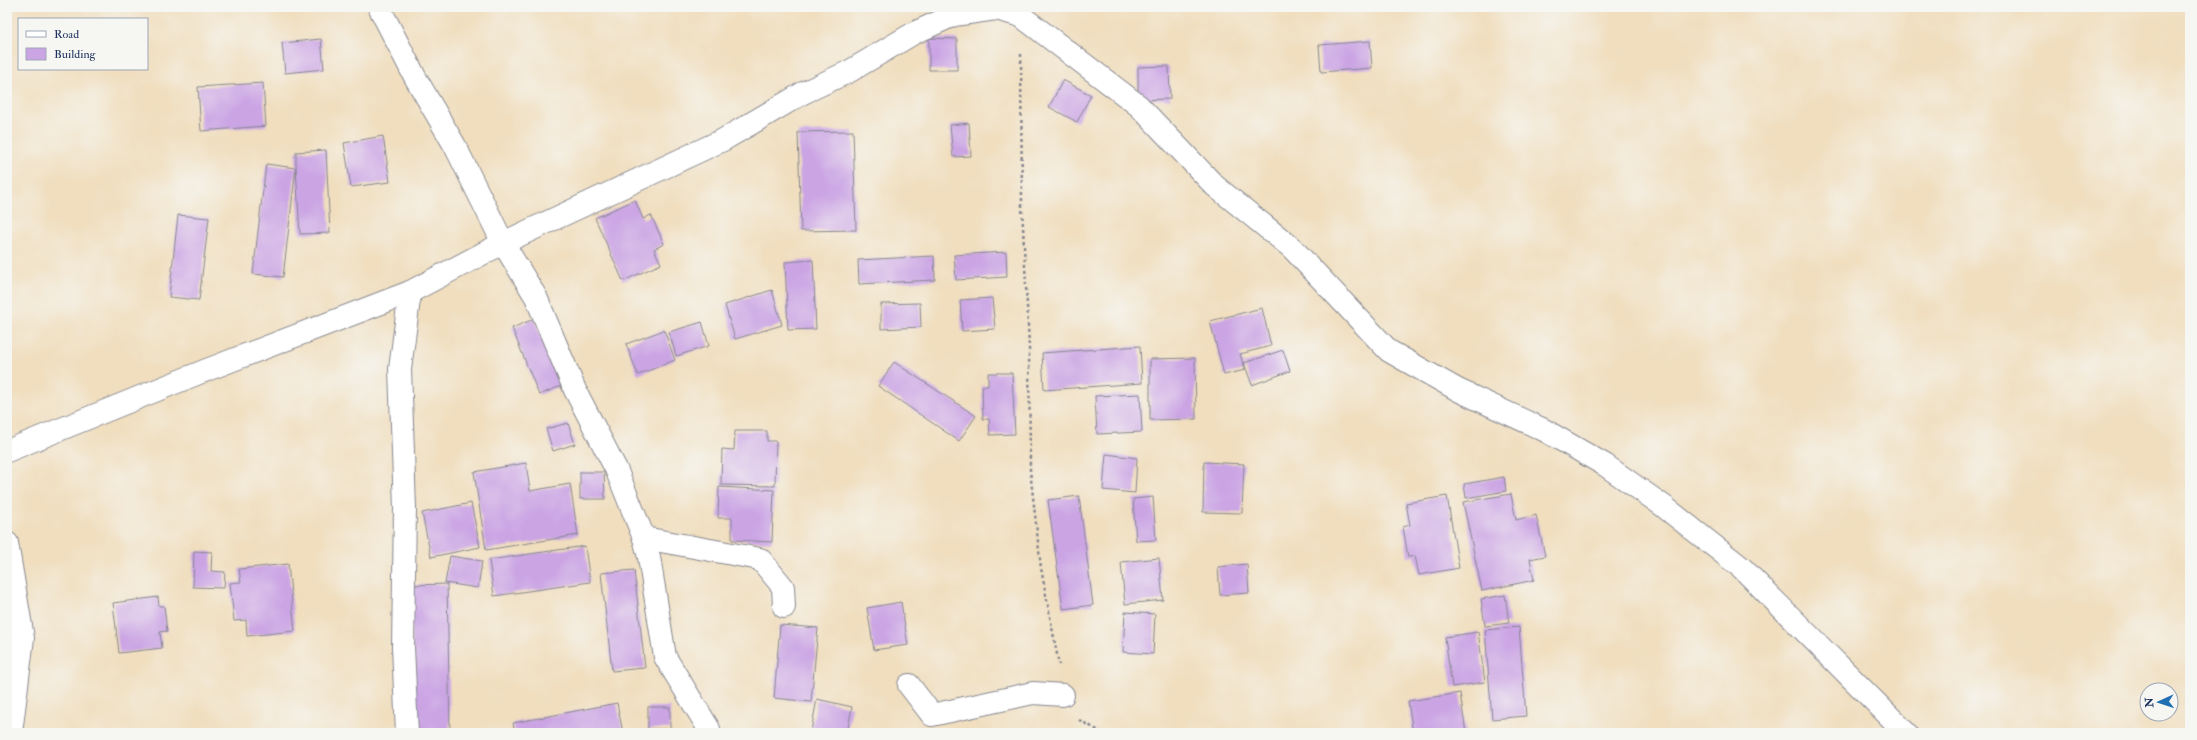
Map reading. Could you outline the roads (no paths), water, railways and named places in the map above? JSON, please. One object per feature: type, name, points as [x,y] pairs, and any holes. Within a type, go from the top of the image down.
[{"type":"street","points":[[379,7],[415,77],[455,146],[503,243],[536,297],[575,390],[616,469],[644,538],[649,557],[665,657],[689,699],[709,729],[709,733]]},
{"type":"street","points":[[7,451],[204,371],[410,292],[503,243],[723,140],[803,93],[850,71],[914,33],[954,14],[997,8],[1021,16],[1139,106],[1215,186],[1292,248],[1389,351],[1458,390],[1558,438],[1605,465],[1662,505],[1742,568],[1906,733]]},
{"type":"street","points":[[407,733],[403,647],[405,508],[400,369],[410,292]]},
{"type":"street","points":[[644,538],[760,559],[783,587],[784,607]]},
{"type":"street","points":[[7,543],[23,638],[11,733]]},
{"type":"street","points":[[909,685],[932,714],[1032,693],[1063,695]]}]
